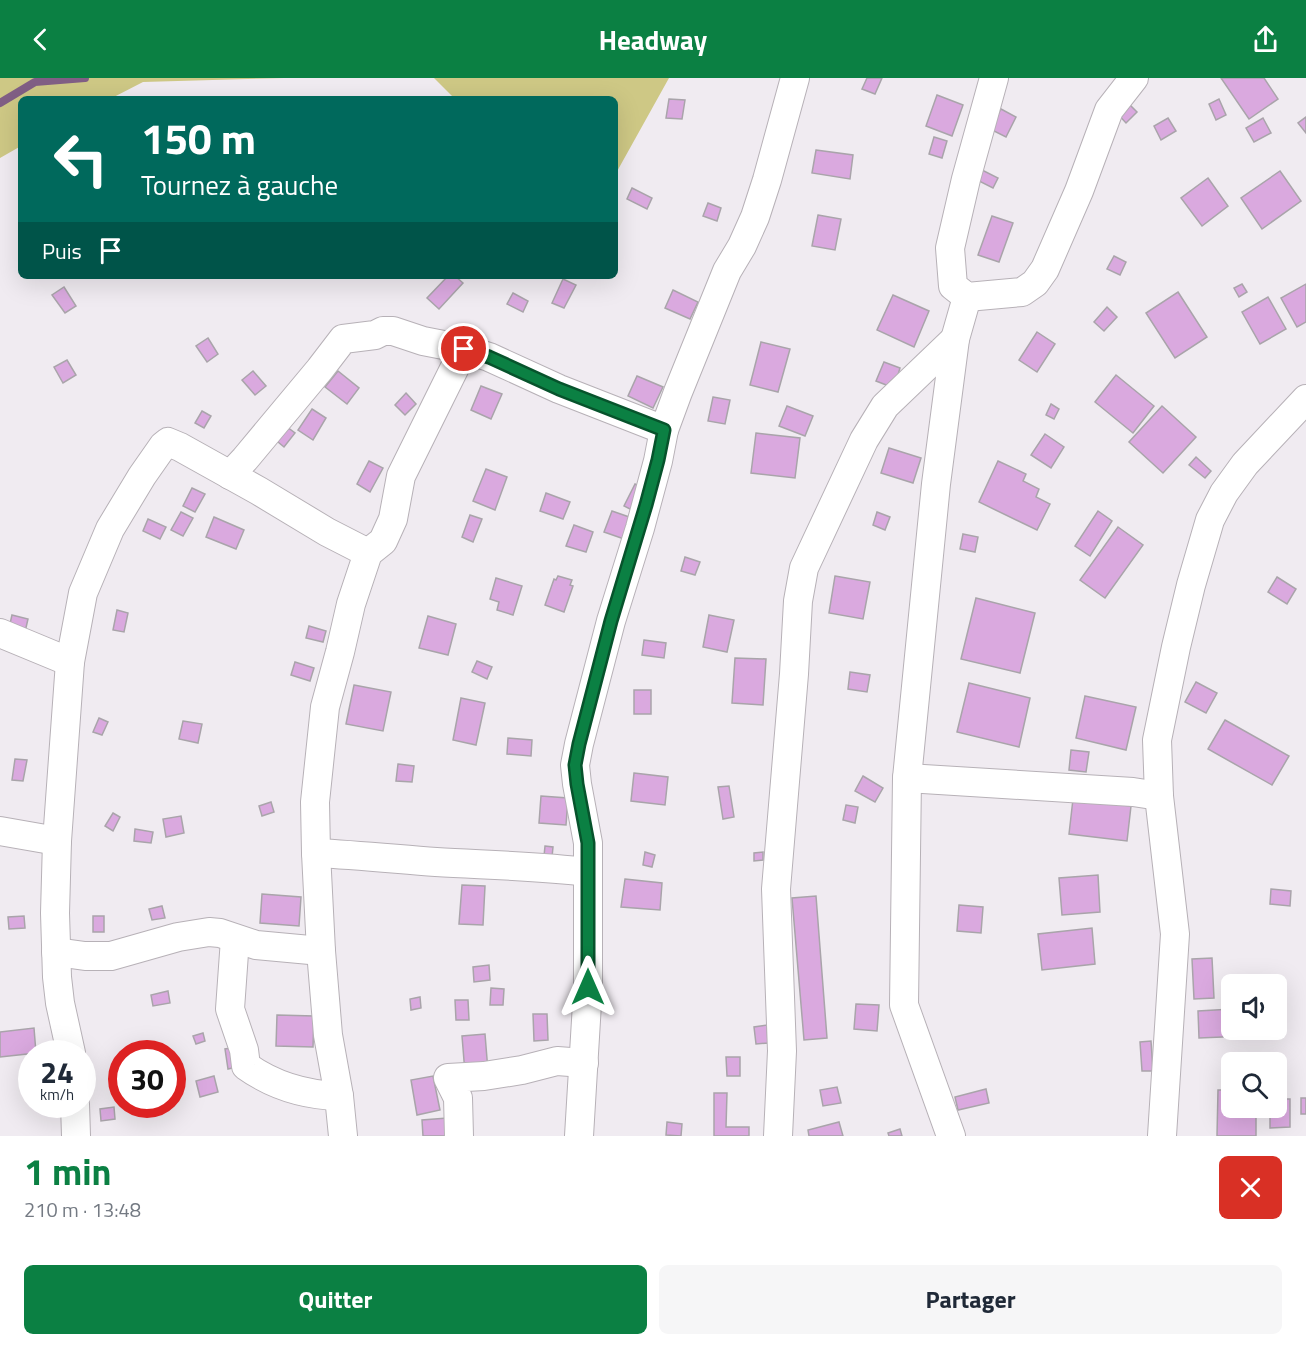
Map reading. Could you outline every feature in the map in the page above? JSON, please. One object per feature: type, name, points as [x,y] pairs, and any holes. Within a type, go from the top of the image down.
[{"type":"street","points":[[579,1136],[588,987],[588,843],[575,765],[579,744],[611,621],[655,472],[664,430],[727,271],[756,217],[795,78]]},
{"type":"street","points":[[994,78],[950,248],[953,286],[967,297],[1022,292],[1035,283],[1045,269],[1079,191],[1109,110],[1134,78]]},
{"type":"street","points":[[951,1136],[904,1005],[907,778],[936,484],[955,339],[967,297]]},
{"type":"street","points":[[230,475],[343,339],[375,335],[383,331],[393,330],[423,341],[464,349],[489,357],[559,389],[664,430]]},
{"type":"street","points":[[778,1136],[782,1051],[776,889],[798,600],[804,568],[864,440],[885,406],[955,339]]},
{"type":"street","points":[[343,1136],[339,1096],[328,1035],[316,853],[315,802],[325,707],[351,604],[368,554],[382,541],[393,519],[401,476],[464,349]]},
{"type":"street","points":[[1162,1136],[1175,934],[1159,795],[1157,740],[1178,637],[1210,520],[1224,493],[1245,464],[1306,399]]},
{"type":"street","points":[[68,1040],[57,977],[55,913],[57,841],[70,662],[87,582],[110,529],[142,476],[162,446],[168,442],[368,554]]},
{"type":"street","points":[[0,633],[70,662]]},
{"type":"street","points":[[907,778],[1159,795]]},
{"type":"street","points":[[0,831],[57,841]]},
{"type":"street","points":[[316,853],[588,872]]},
{"type":"street","points":[[56,952],[85,956],[111,956],[178,937],[209,932],[220,933],[256,945],[321,951]]},
{"type":"street","points":[[235,939],[230,1009],[244,1050],[246,1066],[260,1076],[297,1091],[339,1096]]},
{"type":"street","points":[[459,1136],[458,1098],[448,1078],[484,1076],[557,1061],[584,1063]]},
{"type":"street","points":[[75,1118],[76,1136]]},
{"type":"shaded area","points":[[0,78],[284,78],[143,82],[116,96],[18,96],[18,148],[0,158]]},
{"type":"shaded area","points":[[434,78],[669,78],[618,170],[618,96],[452,96]]},
{"type":"building","points":[[867,78],[882,78],[875,94],[862,89]]},
{"type":"building","points":[[1221,78],[1264,78],[1278,99],[1249,119]]},
{"type":"building","points":[[937,95],[963,105],[952,136],[926,126]]},
{"type":"building","points":[[669,99],[685,100],[682,119],[666,118]]},
{"type":"building","points":[[1219,99],[1226,115],[1216,120],[1209,104]]},
{"type":"building","points":[[1126,101],[1137,112],[1126,123],[1115,111]]},
{"type":"building","points":[[1001,109],[1016,117],[1006,137],[990,129]]},
{"type":"building","points":[[1306,117],[1306,133],[1298,123]]},
{"type":"building","points":[[1168,118],[1176,131],[1161,140],[1154,126]]},
{"type":"building","points":[[1263,118],[1271,133],[1254,142],[1246,128]]},
{"type":"building","points":[[934,137],[947,141],[942,158],[929,154]]},
{"type":"building","points":[[816,150],[853,155],[850,179],[812,173]]},
{"type":"building","points":[[980,169],[998,178],[993,188],[975,179]]},
{"type":"building","points":[[1280,171],[1301,201],[1262,229],[1241,198]]},
{"type":"building","points":[[1208,178],[1228,206],[1202,226],[1181,198]]},
{"type":"building","points":[[632,188],[652,198],[647,209],[627,199]]},
{"type":"building","points":[[708,203],[721,208],[717,221],[703,216]]},
{"type":"building","points":[[818,215],[841,219],[835,250],[812,246]]},
{"type":"building","points":[[992,216],[1013,223],[999,262],[978,255]]},
{"type":"building","points":[[1114,256],[1126,262],[1120,275],[1107,269]]},
{"type":"building","points":[[445,279],[458,279],[463,283],[439,309],[427,298]]},
{"type":"building","points":[[563,279],[576,285],[564,308],[552,303]]},
{"type":"building","points":[[1242,284],[1247,292],[1239,297],[1234,288]]},
{"type":"building","points":[[1306,284],[1306,322],[1297,327],[1281,298]]},
{"type":"building","points":[[64,287],[76,306],[65,313],[52,295]]},
{"type":"building","points":[[673,290],[698,302],[690,319],[665,308]]},
{"type":"building","points":[[1178,292],[1207,337],[1175,358],[1146,313]]},
{"type":"building","points":[[513,293],[528,301],[523,312],[507,304]]},
{"type":"building","points":[[893,295],[929,311],[914,347],[877,330]]},
{"type":"building","points":[[1268,297],[1286,329],[1260,344],[1242,312]]},
{"type":"building","points":[[1107,307],[1117,317],[1104,331],[1094,322]]},
{"type":"building","points":[[1037,332],[1055,344],[1037,372],[1019,360]]},
{"type":"building","points":[[208,338],[218,354],[207,362],[196,346]]},
{"type":"building","points":[[761,342],[790,349],[778,392],[750,385]]},
{"type":"building","points":[[67,360],[76,375],[63,383],[54,367]]},
{"type":"building","points":[[884,362],[900,368],[894,388],[876,381]]},
{"type":"building","points":[[253,371],[266,386],[255,395],[242,380]]},
{"type":"building","points":[[338,371],[359,388],[347,404],[325,387]]},
{"type":"building","points":[[1116,375],[1154,406],[1133,433],[1095,402]]},
{"type":"building","points":[[637,376],[663,387],[653,408],[628,396]]},
{"type":"building","points":[[481,386],[502,394],[491,419],[471,410]]},
{"type":"building","points":[[406,393],[416,404],[405,415],[395,405]]},
{"type":"building","points":[[713,397],[730,400],[725,424],[708,421]]},
{"type":"building","points":[[1051,404],[1059,409],[1054,419],[1046,415]]},
{"type":"building","points":[[787,406],[813,416],[805,436],[779,426]]},
{"type":"building","points":[[1162,406],[1196,437],[1163,473],[1129,442]]},
{"type":"building","points":[[312,409],[326,418],[313,440],[298,430]]},
{"type":"building","points":[[202,411],[211,416],[204,428],[195,423]]},
{"type":"building","points":[[283,424],[295,433],[284,447],[272,437]]},
{"type":"building","points":[[756,433],[800,438],[795,478],[751,473]]},
{"type":"building","points":[[1045,434],[1064,447],[1051,468],[1031,455]]},
{"type":"building","points":[[889,448],[921,458],[913,483],[881,473]]},
{"type":"building","points":[[1196,457],[1211,471],[1205,478],[1189,465]]},
{"type":"building","points":[[369,461],[383,468],[370,492],[357,484]]},
{"type":"building","points":[[998,461],[1026,474],[1023,481],[1039,489],[1036,497],[1050,504],[1037,530],[979,502]]},
{"type":"building","points":[[486,469],[507,477],[495,510],[473,501]]},
{"type":"building","points":[[635,484],[646,490],[636,512],[624,506]]},
{"type":"building","points":[[192,488],[205,494],[195,512],[183,506]]},
{"type":"building","points":[[546,493],[570,502],[563,519],[540,511]]},
{"type":"building","points":[[612,511],[635,519],[627,540],[604,532]]},
{"type":"building","points":[[1098,511],[1112,521],[1090,556],[1075,546]]},
{"type":"building","points":[[181,512],[193,518],[183,536],[171,530]]},
{"type":"building","points":[[877,512],[890,517],[885,530],[873,525]]},
{"type":"building","points":[[470,515],[482,519],[473,542],[462,537]]},
{"type":"building","points":[[214,517],[244,530],[236,549],[206,537]]},
{"type":"building","points":[[148,519],[166,527],[160,539],[143,531]]},
{"type":"building","points":[[574,525],[593,532],[586,552],[566,546]]},
{"type":"building","points":[[1118,527],[1143,545],[1105,598],[1080,580]]},
{"type":"building","points":[[963,534],[978,537],[975,552],[960,549]]},
{"type":"building","points":[[685,557],[700,562],[695,575],[681,571]]},
{"type":"building","points":[[558,576],[572,580],[570,585],[573,586],[564,612],[545,605],[554,579],[556,580]]},
{"type":"building","points":[[835,576],[870,582],[863,619],[829,613]]},
{"type":"building","points":[[1277,577],[1296,589],[1287,604],[1268,592]]},
{"type":"building","points":[[496,578],[522,586],[513,615],[497,610],[499,602],[490,599]]},
{"type":"building","points":[[976,598],[1035,613],[1020,673],[961,659]]},
{"type":"building","points":[[117,610],[128,613],[124,632],[113,630]]},
{"type":"building","points":[[12,615],[28,619],[25,632],[9,628]]},
{"type":"building","points":[[709,615],[734,620],[727,652],[703,647]]},
{"type":"building","points":[[428,616],[456,624],[448,655],[419,648]]},
{"type":"building","points":[[309,626],[326,631],[323,642],[306,638]]},
{"type":"building","points":[[644,640],[666,643],[664,658],[642,655]]},
{"type":"building","points":[[735,658],[766,659],[763,705],[732,703]]},
{"type":"building","points":[[477,661],[492,667],[487,679],[472,672]]},
{"type":"building","points":[[295,662],[314,668],[310,681],[291,675]]},
{"type":"building","points":[[850,672],[870,675],[867,692],[848,689]]},
{"type":"building","points":[[1196,682],[1217,693],[1206,713],[1185,702]]},
{"type":"building","points":[[969,683],[1030,698],[1019,747],[957,732]]},
{"type":"building","points":[[354,685],[391,692],[383,731],[346,724]]},
{"type":"building","points":[[634,690],[651,690],[651,714],[634,714]]},
{"type":"building","points":[[1085,696],[1136,707],[1126,750],[1076,738]]},
{"type":"building","points":[[461,698],[485,703],[476,745],[453,740]]},
{"type":"building","points":[[99,718],[108,722],[102,735],[93,732]]},
{"type":"building","points":[[1225,720],[1289,756],[1272,785],[1208,749]]},
{"type":"building","points":[[183,721],[202,724],[198,743],[179,739]]},
{"type":"building","points":[[508,738],[532,740],[531,756],[507,754]]},
{"type":"building","points":[[1071,750],[1089,752],[1086,772],[1069,770]]},
{"type":"building","points":[[15,759],[27,760],[23,781],[12,780]]},
{"type":"building","points":[[398,764],[414,766],[412,782],[396,781]]},
{"type":"building","points":[[634,773],[668,777],[665,805],[631,801]]},
{"type":"building","points":[[863,776],[883,788],[875,802],[855,791]]},
{"type":"building","points":[[729,786],[734,817],[723,819],[718,787]]},
{"type":"building","points":[[541,796],[568,798],[566,825],[539,823]]},
{"type":"building","points":[[1073,799],[1131,806],[1127,841],[1069,834]]},
{"type":"building","points":[[271,802],[274,812],[262,816],[259,806]]},
{"type":"building","points":[[846,805],[858,807],[855,823],[843,820]]},
{"type":"building","points":[[113,813],[120,817],[113,831],[105,826]]},
{"type":"building","points":[[181,816],[184,833],[166,837],[163,819]]},
{"type":"building","points":[[135,829],[153,832],[151,843],[134,841]]},
{"type":"building","points":[[545,846],[553,847],[552,857],[544,856]]},
{"type":"building","points":[[645,852],[655,855],[652,867],[643,865]]},
{"type":"building","points":[[763,852],[763,860],[754,861],[754,853]]},
{"type":"building","points":[[1098,875],[1100,912],[1062,915],[1059,878]]},
{"type":"building","points":[[625,879],[662,883],[660,910],[621,907]]},
{"type":"building","points":[[462,885],[485,886],[483,925],[459,924]]},
{"type":"building","points":[[1271,889],[1291,891],[1290,906],[1270,904]]},
{"type":"building","points":[[262,894],[301,897],[299,926],[260,923]]},
{"type":"building","points":[[816,896],[827,1038],[804,1040],[792,898]]},
{"type":"building","points":[[959,905],[983,907],[981,933],[957,931]]},
{"type":"building","points":[[162,906],[165,918],[152,920],[149,909]]},
{"type":"building","points":[[24,916],[25,928],[9,929],[8,917]]},
{"type":"building","points":[[93,916],[104,916],[104,932],[93,932]]},
{"type":"building","points":[[1092,928],[1095,964],[1042,970],[1038,934]]},
{"type":"building","points":[[1212,958],[1214,998],[1194,999],[1192,959]]},
{"type":"building","points":[[489,965],[490,980],[474,982],[473,967]]},
{"type":"building","points":[[491,988],[504,989],[503,1005],[490,1005]]},
{"type":"building","points":[[168,991],[170,1003],[153,1006],[151,995]]},
{"type":"building","points":[[420,997],[421,1008],[411,1010],[410,999]]},
{"type":"building","points":[[455,1000],[468,1000],[469,1020],[456,1020]]},
{"type":"building","points":[[856,1004],[879,1005],[877,1031],[854,1029]]},
{"type":"building","points":[[1221,1010],[1221,1037],[1199,1038],[1198,1011]]},
{"type":"building","points":[[533,1014],[547,1014],[548,1040],[534,1041]]},
{"type":"building","points":[[277,1015],[314,1016],[313,1047],[276,1046]]},
{"type":"building","points":[[767,1025],[768,1043],[756,1044],[754,1027]]},
{"type":"building","points":[[34,1028],[35,1040],[18,1040],[18,1055],[0,1057],[0,1032]]},
{"type":"building","points":[[203,1033],[205,1041],[196,1044],[193,1036]]},
{"type":"building","points":[[485,1034],[488,1071],[465,1073],[462,1036]]},
{"type":"building","points":[[1151,1041],[1153,1071],[1142,1071],[1140,1042]]},
{"type":"building","points":[[238,1047],[241,1066],[228,1069],[225,1049]]},
{"type":"building","points":[[726,1057],[740,1057],[740,1076],[727,1076]]},
{"type":"building","points":[[214,1076],[218,1092],[200,1097],[196,1081]]},
{"type":"building","points":[[433,1076],[440,1110],[417,1115],[411,1080]]},
{"type":"building","points":[[837,1087],[841,1103],[823,1106],[820,1090]]},
{"type":"building","points":[[986,1089],[989,1103],[958,1110],[955,1097]]},
{"type":"building","points":[[1218,1090],[1221,1090],[1221,1118],[1256,1118],[1256,1136],[1217,1136]]},
{"type":"building","points":[[714,1093],[727,1093],[726,1127],[749,1127],[749,1136],[714,1136]]},
{"type":"building","points":[[1301,1098],[1306,1098],[1306,1114],[1301,1114]]},
{"type":"building","points":[[1287,1099],[1290,1099],[1290,1127],[1270,1128],[1270,1118],[1287,1118]]},
{"type":"building","points":[[108,1108],[108,1118],[115,1119],[101,1121],[100,1109]]},
{"type":"building","points":[[447,1118],[449,1136],[423,1136],[422,1120]]},
{"type":"building","points":[[667,1122],[682,1124],[681,1136],[666,1135]]},
{"type":"building","points":[[839,1122],[843,1136],[809,1136],[808,1130]]},
{"type":"building","points":[[900,1129],[902,1136],[889,1136],[888,1133]]},
{"type":"waterway","points":[[0,103],[35,82],[85,78]]},
{"type":"route","points":[[464,349],[489,357],[559,389],[664,430],[640,528],[611,621],[575,765],[588,843],[588,987]]}]
